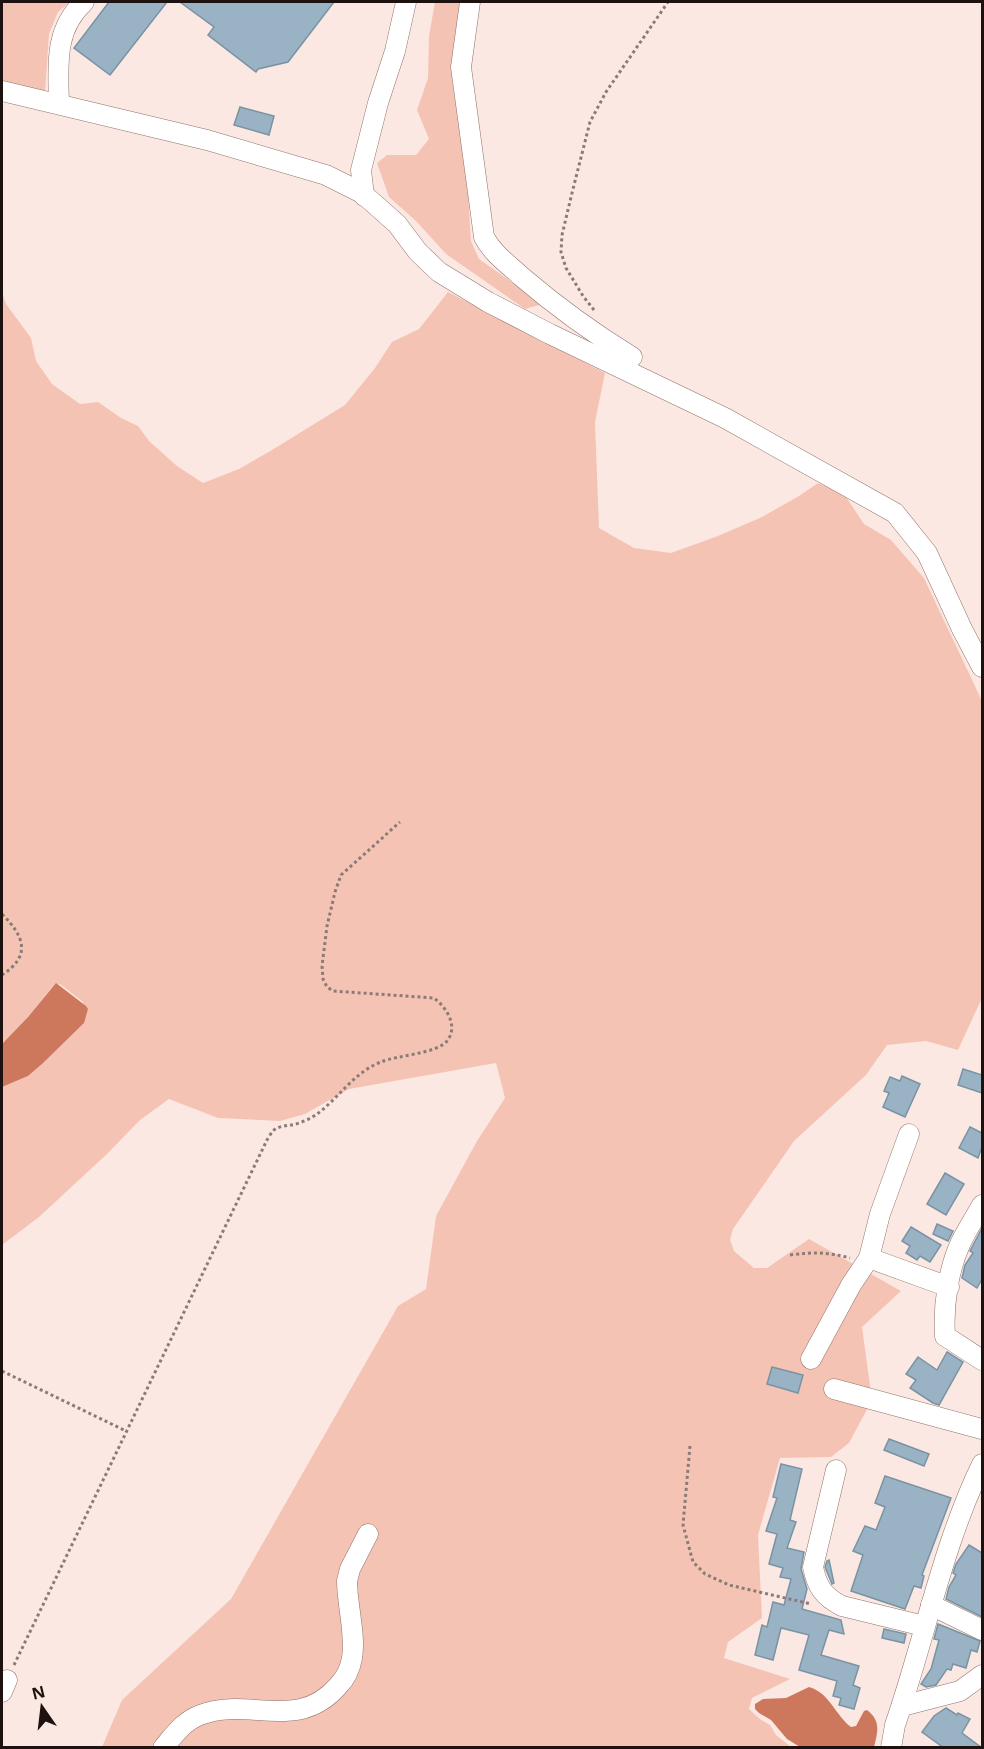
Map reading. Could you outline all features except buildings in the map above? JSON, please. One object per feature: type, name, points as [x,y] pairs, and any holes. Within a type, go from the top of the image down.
[{"type":"street","points":[[59,104],[58,49],[73,12],[84,2]]},
{"type":"street","points":[[364,196],[361,170],[378,103],[395,51],[406,2]]},
{"type":"street","points":[[470,2],[460,67],[484,237],[491,250],[547,297],[590,331],[632,357]]},
{"type":"street","points":[[2,91],[207,140],[326,175],[364,196],[397,225],[418,252],[439,272],[478,296],[550,334],[725,418],[895,513],[927,553],[982,667]]},
{"type":"street","points":[[811,1359],[851,1285],[867,1262],[880,1214],[909,1134]]},
{"type":"street","points":[[982,1205],[961,1243],[953,1264],[944,1321],[945,1336],[982,1360]]},
{"type":"street","points":[[867,1262],[949,1287]]},
{"type":"street","points":[[834,1389],[982,1430]]},
{"type":"street","points":[[891,1748],[924,1626],[970,1489],[982,1464]]},
{"type":"street","points":[[836,1470],[813,1567],[816,1582],[822,1593],[830,1600],[861,1612],[924,1626]]},
{"type":"street","points":[[163,1748],[182,1726],[199,1715],[218,1710],[301,1711],[332,1695],[344,1680],[353,1655],[347,1581],[350,1569],[368,1534]]},
{"type":"street","points":[[931,1605],[982,1630]]},
{"type":"street","points":[[902,1706],[960,1691],[982,1675]]},
{"type":"path","points":[[597,313],[583,296],[566,268],[561,252],[562,235],[590,122],[606,92],[668,2]]},
{"type":"path","points":[[4,1686],[266,1142],[274,1130],[282,1126],[294,1125],[317,1114],[354,1080],[381,1062],[434,1048],[446,1042],[452,1031],[450,1017],[442,1004],[434,998],[333,991],[327,987],[323,979],[322,966],[327,926],[341,875],[400,822]]},
{"type":"path","points":[[2,914],[20,937],[22,955],[14,967],[2,975]]},
{"type":"path","points":[[790,1255],[813,1252],[830,1253],[867,1262]]},
{"type":"path","points":[[2,1371],[126,1431]]},
{"type":"path","points":[[690,1446],[683,1524],[693,1562],[705,1574],[729,1585],[803,1603],[814,1604],[830,1600]]},
{"type":"shaded area","points":[[2,2],[70,2],[58,12],[49,34],[45,93],[2,83]]},
{"type":"shaded area","points":[[435,2],[460,2],[452,80],[466,163],[471,241],[479,259],[543,304],[525,309],[446,254],[416,221],[389,197],[377,163],[387,155],[416,155],[429,139],[417,110],[428,78],[429,36]]},
{"type":"shaded area","points":[[2,292],[6,304],[31,338],[36,361],[52,384],[80,404],[98,402],[121,418],[138,426],[149,441],[177,466],[203,483],[239,469],[345,405],[375,368],[392,342],[419,329],[448,292],[605,373],[595,422],[599,528],[634,548],[671,553],[762,517],[818,483],[844,494],[864,524],[891,540],[924,578],[982,701],[982,998],[958,1050],[926,1041],[887,1045],[866,1075],[794,1141],[733,1229],[730,1240],[734,1251],[754,1268],[767,1268],[809,1239],[901,1291],[862,1327],[872,1400],[849,1443],[831,1457],[780,1458],[758,1535],[762,1618],[728,1642],[724,1658],[790,1679],[752,1698],[749,1709],[770,1725],[776,1735],[791,1747],[102,1747],[122,1700],[231,1599],[398,1306],[426,1289],[436,1216],[477,1141],[505,1098],[496,1063],[349,1089],[305,1114],[280,1121],[218,1118],[169,1099],[140,1120],[39,1217],[2,1245],[2,1087],[28,1076],[84,1023],[83,1002],[60,984],[53,986],[2,1044]]},
{"type":"shaded area","points":[[56,983],[86,1006],[88,1009],[84,1023],[28,1076],[2,1087],[2,1044]]},
{"type":"shaded area","points":[[809,1687],[822,1694],[851,1727],[856,1726],[864,1711],[867,1710],[875,1718],[877,1727],[874,1747],[800,1747],[787,1739],[771,1720],[755,1709],[755,1704],[763,1699],[786,1698]]}]
